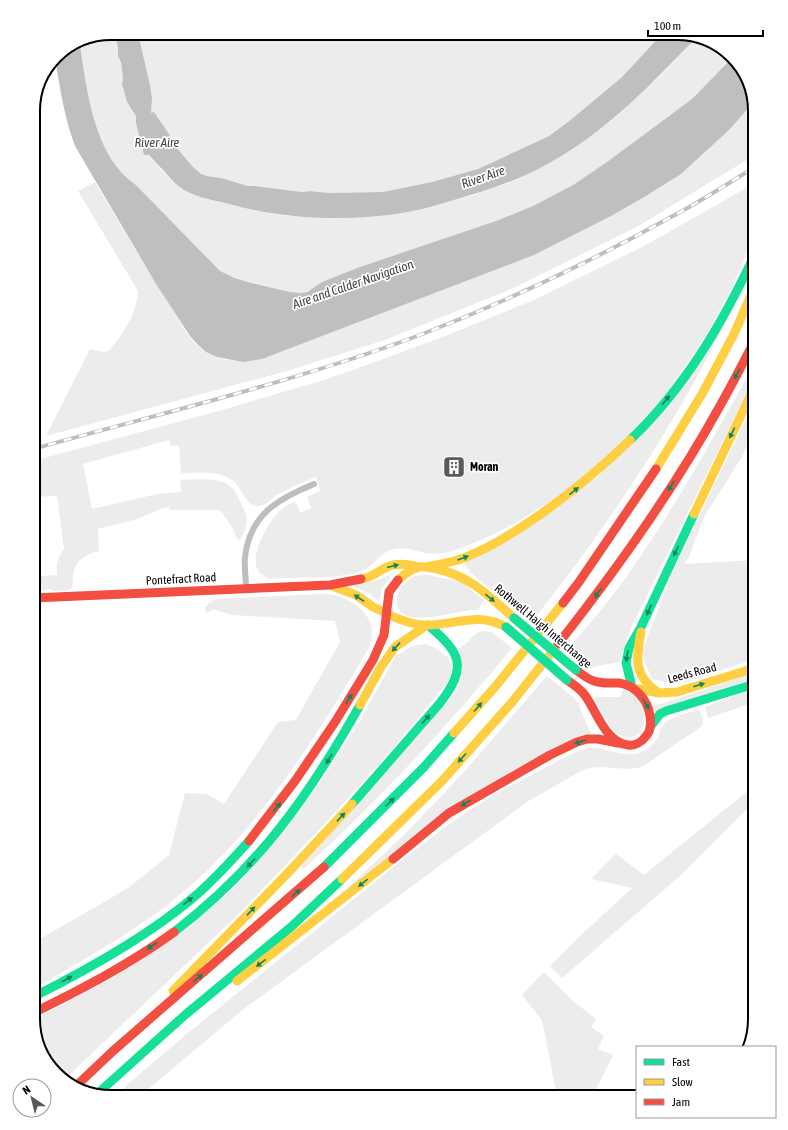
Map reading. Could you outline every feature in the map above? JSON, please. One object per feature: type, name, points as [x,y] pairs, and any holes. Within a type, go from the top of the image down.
[{"type":"main road","points":[[40,993],[101,961],[157,925],[200,891],[235,857],[287,795],[341,712],[379,649],[385,631],[387,613],[386,606],[393,585],[408,572],[422,567],[450,562],[468,556],[489,546],[525,525],[573,491],[617,453],[658,411],[696,361],[738,293],[748,270]]},
{"type":"main road","points":[[112,1051],[278,909],[336,857],[424,767],[495,687],[579,582],[652,476],[702,394],[734,334],[748,302]]},
{"type":"main road","points":[[102,1090],[185,1015],[291,927],[350,872],[442,780],[513,701],[598,594],[670,489],[721,405],[748,353]]},
{"type":"main road","points":[[126,1067],[450,813],[496,785],[577,742],[587,739],[598,739],[628,745],[637,744],[646,737],[651,720],[649,710],[642,698],[633,688],[627,668],[629,648],[641,627],[748,401]]},
{"type":"main road","name":"Pontefract Road","points":[[40,598],[330,585],[369,578],[387,567],[394,565],[401,564],[422,567]]},
{"type":"main road","name":"Rothwell Haigh Interchange","points":[[422,567],[445,572],[466,579],[586,677],[597,682],[620,684],[633,688]]},
{"type":"main road","name":"Pontefract Road","points":[[330,585],[351,592],[375,610],[387,613]]},
{"type":"main road","name":"Rothwell Haigh Interchange","points":[[387,613],[398,620],[428,625],[480,619],[496,621],[506,627],[583,692],[607,732],[618,743]]},
{"type":"main road","points":[[40,1010],[120,967],[174,932],[224,891],[270,841],[300,803],[352,720],[390,653],[402,641],[428,625],[444,640],[454,652],[458,662],[457,678],[447,694],[394,758],[340,818],[224,939],[79,1083]]},
{"type":"main road","points":[[641,627],[637,657],[638,667],[649,687],[659,693]]},
{"type":"main road","name":"Leeds Road","points":[[633,688],[659,693],[677,692],[748,670]]},
{"type":"main road","points":[[650,727],[660,714],[666,711],[748,686]]},
{"type":"street","points":[[246,588],[245,558],[248,540],[259,520],[273,505],[288,495],[314,484]]},
{"type":"shaded area","points":[[116,40],[118,56],[121,62],[123,78],[122,84],[127,102],[136,116],[136,123],[143,147],[153,161],[175,184],[207,199],[257,211],[288,216],[337,217],[408,212],[474,195],[516,180],[573,149],[611,121],[665,71],[693,42],[709,47],[728,62],[692,99],[607,162],[573,185],[533,206],[496,221],[322,282],[303,293],[289,292],[233,277],[220,271],[136,185],[122,173],[111,158],[102,141],[95,122],[80,47],[97,41]]},
{"type":"shaded area","points":[[140,40],[656,40],[621,78],[549,136],[478,169],[432,182],[383,192],[302,192],[248,186],[201,174],[176,147],[154,113],[151,113],[152,98]]},
{"type":"shaded area","points":[[748,109],[748,159],[635,228],[509,290],[385,340],[287,371],[46,436],[90,349],[104,352],[110,350],[132,316],[137,300],[138,291],[78,191],[95,182],[142,261],[195,343],[206,352],[216,357],[226,360],[244,361],[254,360],[283,351],[534,255],[611,216],[681,174],[729,130]]},
{"type":"shaded area","points":[[748,187],[748,249],[733,284],[711,326],[684,368],[654,407],[620,444],[582,477],[542,506],[500,531],[456,550],[444,553],[429,554],[406,549],[394,549],[388,551],[364,570],[359,572],[327,577],[269,579],[259,572],[256,565],[258,547],[262,538],[272,520],[286,506],[294,502],[296,503],[300,513],[311,508],[307,497],[320,491],[316,477],[286,490],[264,504],[259,506],[254,505],[247,500],[232,480],[226,477],[214,473],[181,473],[179,446],[171,446],[169,440],[83,464],[92,509],[157,494],[181,492],[180,480],[207,479],[220,481],[234,490],[246,514],[247,522],[240,540],[237,539],[232,527],[220,510],[170,510],[169,507],[163,508],[137,519],[98,529],[99,551],[85,556],[78,562],[74,571],[73,585],[71,588],[69,590],[52,591],[51,589],[40,591],[40,576],[57,575],[58,562],[64,549],[57,496],[40,497],[40,459],[222,410],[324,380],[378,361],[534,300],[644,246]]},
{"type":"shaded area","points":[[731,311],[688,393],[640,473],[587,549],[531,623],[471,573],[463,562],[597,477]]},
{"type":"shaded area","points":[[748,375],[748,390],[630,630],[620,662],[587,668],[566,652],[614,594],[646,548],[695,469]]},
{"type":"shaded area","points":[[748,415],[748,445],[704,517],[689,557],[684,564],[748,560],[748,661],[686,682],[670,683],[652,679],[643,657],[643,649],[673,571]]},
{"type":"shaded area","points":[[393,573],[382,588],[379,601],[370,594],[354,587],[355,584],[375,581]]},
{"type":"shaded area","points":[[428,575],[461,582],[484,600],[478,610],[421,618],[413,617],[399,610],[397,598],[403,585],[416,576]]},
{"type":"shaded area","points":[[318,594],[334,595],[352,602],[359,607],[369,621],[372,629],[372,638],[369,648],[349,682],[306,749],[283,782],[234,843],[206,872],[159,911],[124,935],[40,986],[40,939],[128,888],[169,855],[185,793],[207,794],[224,804],[278,722],[296,720],[340,642],[335,621],[232,615],[213,609],[207,613],[205,608],[209,603],[216,599]]},
{"type":"shaded area","points":[[482,631],[492,632],[512,648],[463,706],[412,762],[359,817],[303,869],[300,866],[342,821],[456,692],[462,676],[458,650],[477,633]]},
{"type":"shaded area","points":[[426,644],[437,649],[446,657],[448,656],[451,665],[451,675],[447,683],[388,754],[244,909],[69,1076],[49,1055],[42,1038],[40,1016],[132,966],[216,904],[235,887],[286,827],[323,778],[361,719],[396,655],[410,647]]},
{"type":"shaded area","points":[[748,674],[748,681],[655,713],[651,705],[671,701]]},
{"type":"shaded area","points":[[547,676],[572,696],[578,703],[591,734],[509,773],[339,896],[406,833],[464,772]]},
{"type":"shaded area","points":[[623,689],[635,696],[642,705],[644,724],[640,732],[634,737],[626,737],[614,730],[607,721],[594,697],[620,697]]},
{"type":"shaded area","points":[[748,691],[748,704],[708,718],[705,707]]},
{"type":"shaded area","points":[[698,709],[703,719],[702,726],[642,767],[629,769],[600,767],[589,768],[579,772],[527,802],[241,1011],[147,1090],[121,1090],[183,1037],[449,824],[493,795],[573,753],[593,748],[600,748],[626,754],[636,754],[642,752],[654,743],[662,726],[680,715]]},
{"type":"shaded area","points":[[748,791],[748,808],[680,876],[562,978],[550,966],[632,888],[591,879],[616,854],[644,875]]},
{"type":"shaded area","points":[[544,972],[573,1001],[596,1019],[591,1027],[604,1036],[598,1049],[613,1055],[596,1090],[556,1090],[541,1019],[522,995]]},
{"type":"water","name":"River Aire","points":[[116,40],[140,40],[150,85],[152,98],[151,113],[154,112],[176,147],[201,174],[248,186],[302,192],[310,191],[328,193],[383,192],[432,182],[478,169],[549,136],[621,78],[656,40],[692,42],[614,118],[577,146],[533,172],[481,192],[408,212],[341,218],[295,216],[251,209],[201,197],[178,186],[149,155],[144,155],[136,123],[136,116],[127,102],[122,84],[123,78],[121,62],[118,56]]},
{"type":"water","name":"Aire and Calder Navigation","points":[[80,47],[95,122],[102,141],[111,158],[122,173],[136,185],[220,271],[248,282],[290,292],[301,293],[307,292],[322,282],[360,267],[496,221],[533,206],[573,185],[607,162],[692,99],[728,62],[739,75],[743,84],[746,92],[748,109],[729,130],[681,174],[611,216],[534,255],[262,359],[243,362],[217,357],[206,352],[190,336],[156,284],[75,146],[65,113],[56,66],[71,52]]},
{"type":"railway","points":[[40,447],[179,410],[325,368],[420,335],[516,295],[579,265],[682,211],[748,171]]},
{"type":"traffic: fast","points":[[630,440],[668,399],[701,353],[730,304],[748,269]]},
{"type":"traffic: fast","points":[[632,687],[626,663],[629,648],[641,627],[694,514]]},
{"type":"traffic: fast","points":[[514,618],[576,670]]},
{"type":"traffic: fast","points":[[352,804],[440,703],[455,680],[457,661],[454,652],[448,644],[428,625]]},
{"type":"traffic: fast","points":[[506,627],[567,680]]},
{"type":"traffic: fast","points":[[650,727],[660,714],[666,711],[748,686]]},
{"type":"traffic: fast","points":[[174,932],[204,908],[231,882],[279,829],[321,770],[360,705]]},
{"type":"traffic: fast","points":[[324,867],[424,767],[454,733]]},
{"type":"traffic: fast","points":[[40,993],[96,964],[157,925],[194,897],[223,870],[249,841]]},
{"type":"traffic: fast","points":[[102,1090],[185,1015],[291,927],[342,879]]},
{"type":"traffic: slow","points":[[656,469],[702,394],[734,334],[748,302]]},
{"type":"traffic: slow","points":[[694,514],[748,401]]},
{"type":"traffic: slow","points":[[425,567],[454,561],[469,556],[509,535],[538,516],[574,489],[630,440]]},
{"type":"traffic: slow","points":[[361,579],[375,574],[391,565],[404,564],[420,567]]},
{"type":"traffic: slow","points":[[398,580],[405,574],[419,567],[449,572],[479,588],[514,618]]},
{"type":"traffic: slow","points":[[332,586],[356,595],[373,607],[386,613]]},
{"type":"traffic: slow","points":[[454,733],[495,687],[563,603]]},
{"type":"traffic: slow","points":[[387,614],[422,625],[444,624],[474,619],[495,622],[506,627]]},
{"type":"traffic: slow","points":[[360,705],[381,667],[395,647],[427,625]]},
{"type":"traffic: slow","points":[[641,632],[638,651],[638,666],[645,680],[659,693]]},
{"type":"traffic: slow","points":[[342,879],[442,781],[513,701],[558,644]]},
{"type":"traffic: slow","points":[[634,688],[659,693],[677,692],[748,670]]},
{"type":"traffic: slow","points":[[173,991],[283,878],[352,804]]},
{"type":"traffic: slow","points":[[237,981],[393,859]]},
{"type":"traffic: jam","points":[[558,644],[602,587],[665,497],[703,435],[748,353]]},
{"type":"traffic: jam","points":[[563,603],[656,469]]},
{"type":"traffic: jam","points":[[40,598],[330,585],[361,579]]},
{"type":"traffic: jam","points":[[249,841],[295,781],[335,722],[373,660],[384,635],[389,592],[398,580]]},
{"type":"traffic: jam","points":[[567,680],[584,694],[607,732],[620,743],[633,745],[640,742],[648,734],[650,729],[649,710],[640,694],[625,684],[597,682],[589,679],[576,670]]},
{"type":"traffic: jam","points":[[393,859],[449,813],[550,755],[577,742],[587,739],[598,739],[618,743]]},
{"type":"traffic: jam","points":[[79,1083],[113,1051],[324,867]]},
{"type":"traffic: jam","points":[[40,1010],[105,976],[174,932]]},
{"type":"place","name":"Moran","points":[[454,467]]}]
